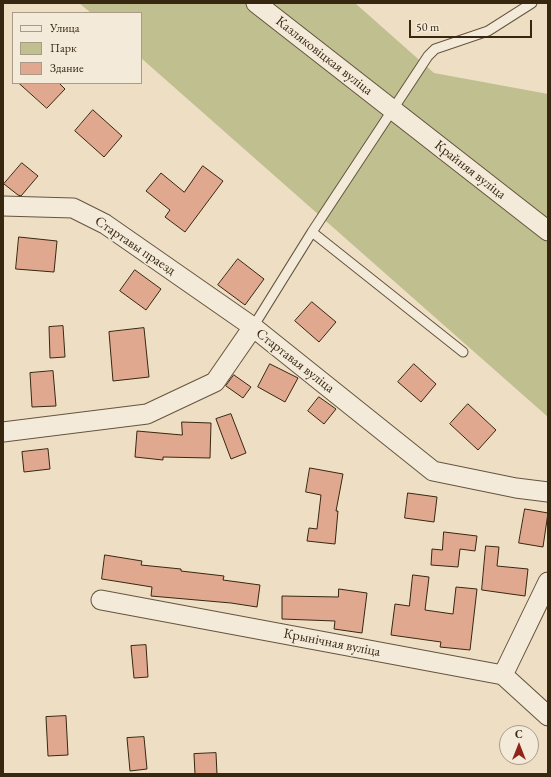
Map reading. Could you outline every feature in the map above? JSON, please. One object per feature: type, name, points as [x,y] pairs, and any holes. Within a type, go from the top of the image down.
[{"type":"street","name":"Казляковіцкая вуліца","points":[[256,3],[393,109]]},
{"type":"street","name":"Крайняя вуліца","points":[[393,109],[548,231]]},
{"type":"street","name":"Стартавы праезд","points":[[3,206],[73,208],[105,224],[252,327]]},
{"type":"street","name":"Стартавая вуліца","points":[[3,432],[146,414],[215,382],[252,327],[433,471],[516,488],[548,492]]},
{"type":"street","points":[[548,582],[503,675],[548,716]]},
{"type":"street","name":"Крынічная вуліца","points":[[101,600],[503,675]]},
{"type":"lane","points":[[252,327],[312,232],[428,56],[435,49],[488,31],[532,3]]},
{"type":"lane","points":[[312,232],[463,352]]},
{"type":"green space","points":[[79,3],[355,3],[434,73],[548,94],[548,417],[142,59],[142,12],[90,12]]},
{"type":"building","points":[[20,84],[60,84],[65,89],[47,108]]},
{"type":"building","points":[[93,110],[122,136],[104,157],[75,131]]},
{"type":"building","points":[[22,163],[38,176],[21,196],[4,184]]},
{"type":"building","points":[[203,166],[223,181],[185,232],[165,217],[170,210],[146,191],[161,173],[184,192]]},
{"type":"building","points":[[19,237],[57,241],[54,272],[16,269]]},
{"type":"building","points":[[238,259],[264,279],[245,305],[218,285]]},
{"type":"building","points":[[135,270],[161,289],[146,310],[120,291]]},
{"type":"building","points":[[312,302],[336,322],[319,342],[295,321]]},
{"type":"building","points":[[63,326],[65,357],[50,358],[49,327]]},
{"type":"building","points":[[144,328],[149,377],[113,381],[109,332]]},
{"type":"building","points":[[270,364],[298,378],[285,402],[258,387]]},
{"type":"building","points":[[414,364],[436,384],[421,402],[398,382]]},
{"type":"building","points":[[53,371],[56,406],[32,407],[30,373]]},
{"type":"building","points":[[234,375],[251,387],[243,398],[226,386]]},
{"type":"building","points":[[319,397],[336,409],[324,424],[308,411]]},
{"type":"building","points":[[468,404],[496,430],[478,450],[450,424]]},
{"type":"building","points":[[231,414],[246,453],[231,459],[216,419]]},
{"type":"building","points":[[182,422],[211,423],[210,458],[163,457],[163,460],[135,457],[137,431],[182,435]]},
{"type":"building","points":[[48,449],[50,469],[24,472],[22,452]]},
{"type":"building","points":[[310,468],[343,474],[336,511],[338,511],[335,544],[307,541],[309,528],[317,529],[321,495],[306,492]]},
{"type":"building","points":[[408,493],[437,497],[434,522],[405,518]]},
{"type":"building","points":[[525,509],[548,513],[543,547],[519,543]]},
{"type":"building","points":[[444,532],[477,536],[475,551],[460,549],[458,567],[431,565],[432,549],[442,550]]},
{"type":"building","points":[[486,546],[499,547],[497,566],[528,569],[525,596],[482,590]]},
{"type":"building","points":[[105,555],[142,561],[141,565],[181,569],[181,571],[224,576],[223,580],[260,585],[257,607],[231,603],[151,596],[152,587],[102,579]]},
{"type":"building","points":[[413,575],[429,577],[425,610],[453,614],[456,587],[477,589],[470,650],[440,647],[441,642],[391,635],[395,604],[409,606]]},
{"type":"building","points":[[339,589],[367,593],[362,633],[334,629],[335,621],[282,619],[282,596],[338,597]]},
{"type":"building","points":[[146,645],[148,677],[134,678],[131,646]]},
{"type":"building","points":[[66,716],[68,755],[48,756],[46,717]]},
{"type":"building","points":[[144,737],[147,769],[130,771],[127,738]]},
{"type":"building","points":[[216,753],[217,774],[195,774],[194,754]]}]
